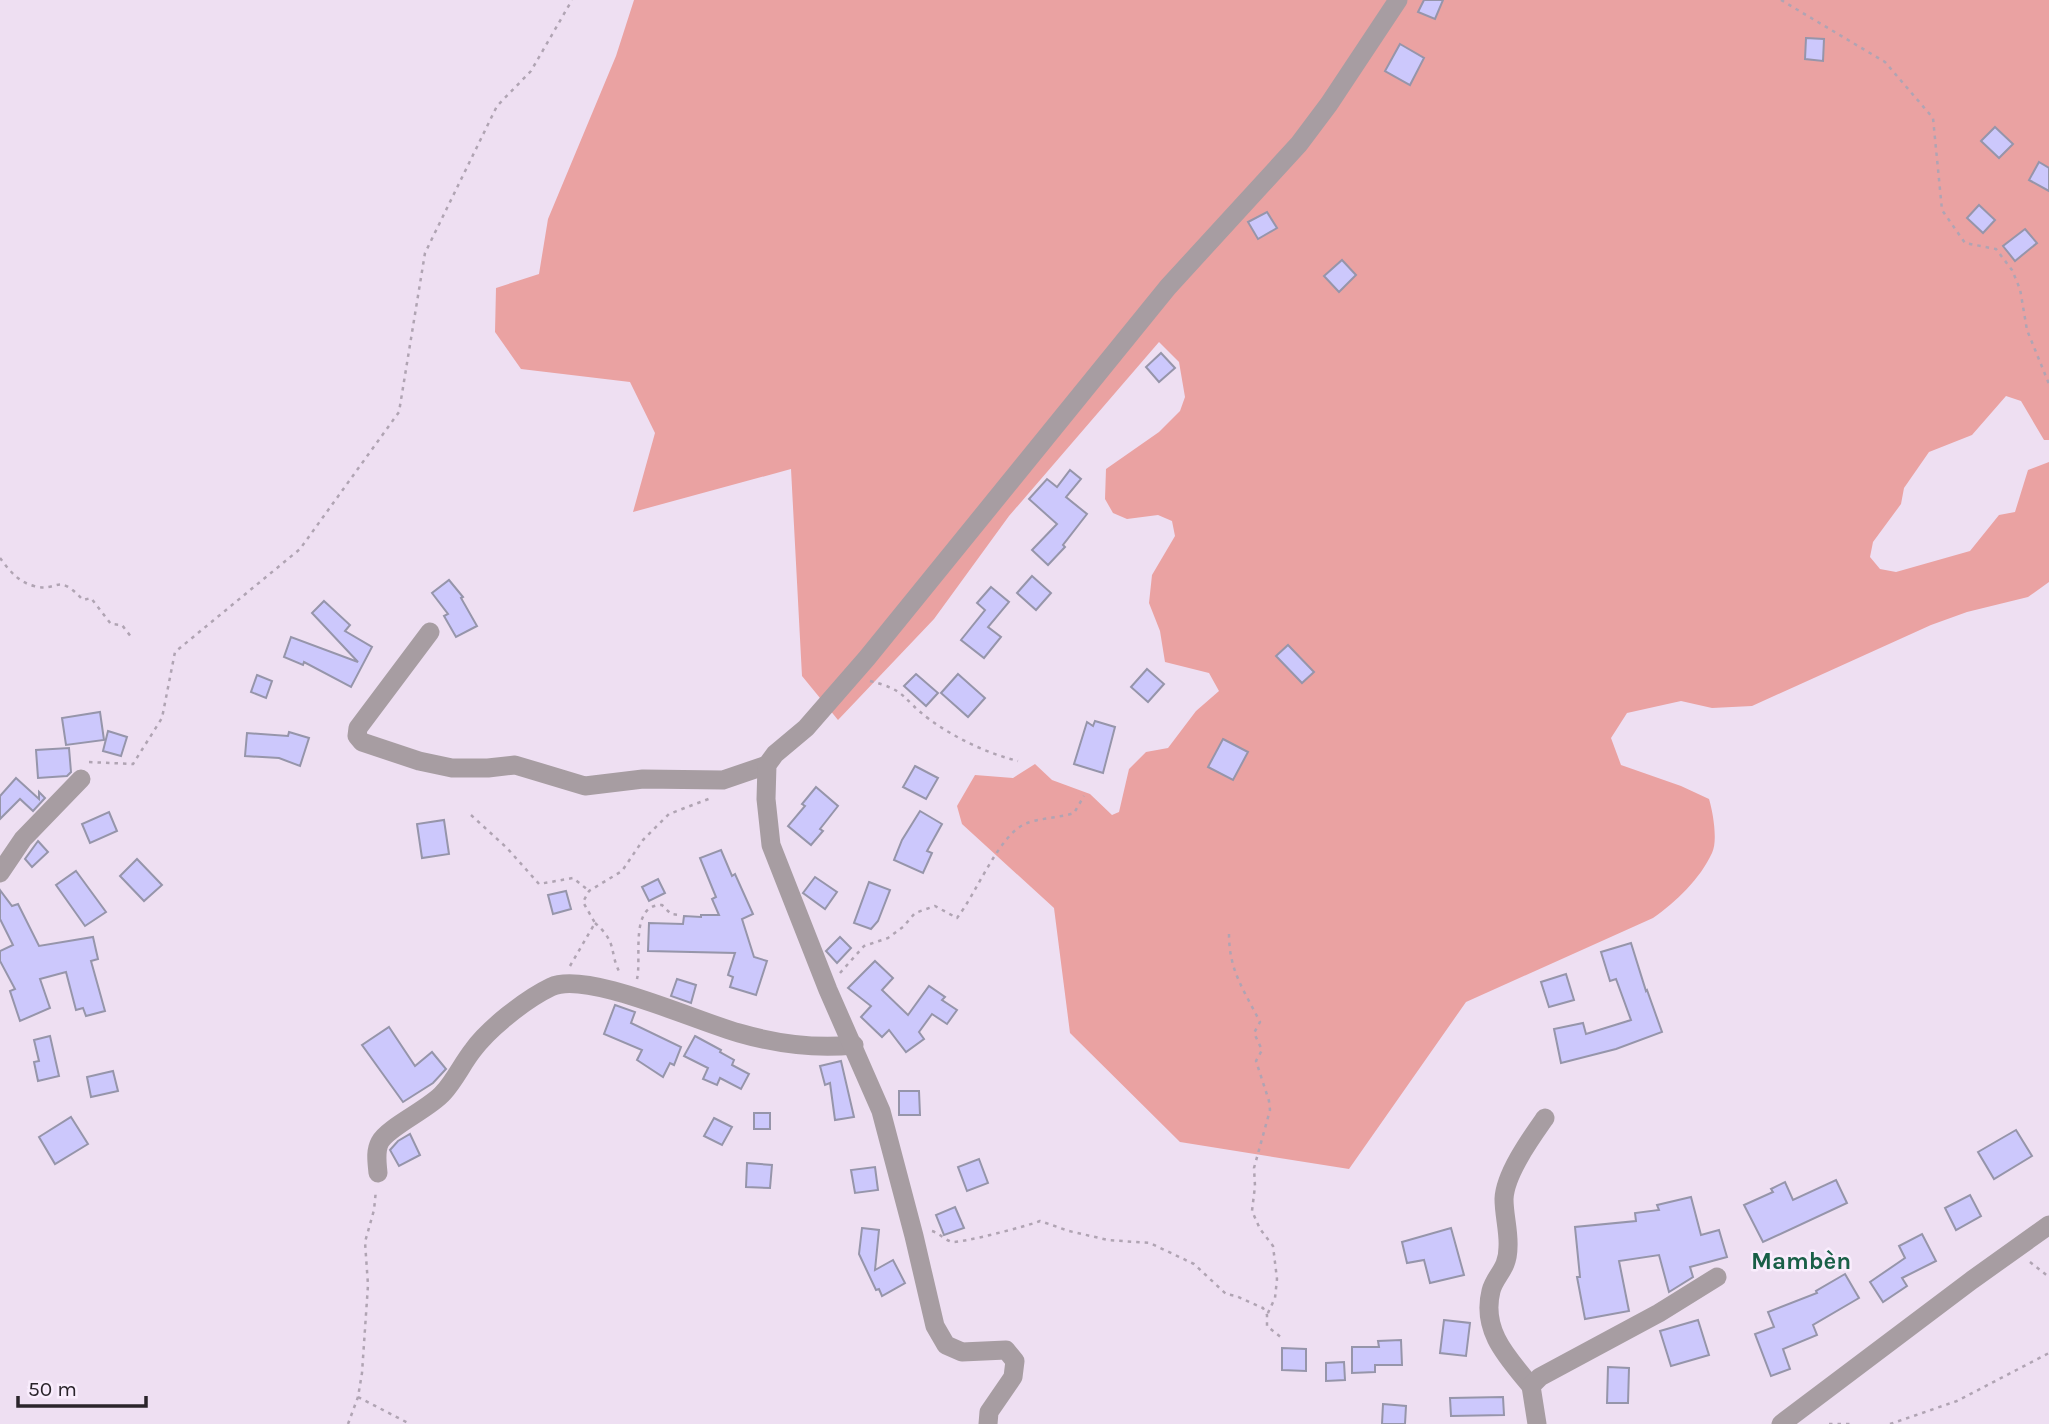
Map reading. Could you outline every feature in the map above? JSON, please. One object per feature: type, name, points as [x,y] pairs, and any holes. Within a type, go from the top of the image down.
[{"type":"street","points":[[988,1424],[989,1412],[1013,1377],[1015,1361],[1006,1349],[962,1352],[946,1345],[935,1326],[881,1111],[828,990],[771,845],[766,799],[767,765],[775,754],[806,728],[850,678],[1168,287],[1299,144],[1398,0]]},
{"type":"street","points":[[430,632],[358,728],[357,736],[362,742],[419,761],[452,768],[478,769],[515,765],[585,786],[643,779],[723,780],[767,765]]},
{"type":"street","points":[[0,873],[23,839],[81,779]]},
{"type":"street","points":[[378,1173],[377,1155],[382,1138],[444,1093],[470,1053],[493,1027],[528,1000],[565,982],[607,989],[768,1040],[802,1047],[854,1045]]},
{"type":"street","points":[[1537,1424],[1531,1386],[1503,1352],[1492,1331],[1488,1314],[1491,1289],[1505,1268],[1509,1247],[1504,1196],[1527,1144],[1545,1118]]},
{"type":"street","points":[[1781,1424],[2049,1225]]},
{"type":"street","points":[[1531,1386],[1549,1372],[1637,1325],[1717,1277]]},
{"type":"path","points":[[81,779],[88,762],[133,764],[162,718],[175,652],[300,550],[398,412],[425,253],[497,106],[531,71],[572,0]]},
{"type":"path","points":[[1781,0],[1885,62],[1933,118],[1942,210],[1965,243],[1996,249],[2012,270],[2020,289],[2027,330],[2049,384]]},
{"type":"path","points":[[0,558],[15,577],[35,587],[63,583],[83,600],[91,598],[111,625],[122,625],[132,638]]},
{"type":"path","points":[[850,678],[899,690],[941,728],[988,751],[1018,761]]},
{"type":"path","points":[[634,997],[617,968],[613,945],[606,933],[595,923],[583,902],[589,891],[622,871],[643,840],[669,814],[717,796]]},
{"type":"path","points":[[828,990],[864,946],[888,938],[915,914],[935,906],[957,918],[1011,832],[1027,823],[1074,813],[1084,796]]},
{"type":"path","points":[[471,815],[507,848],[526,872],[540,884],[573,878],[589,891]]},
{"type":"path","points":[[634,997],[640,964],[638,930],[646,910],[662,905],[671,914],[680,915]]},
{"type":"path","points":[[565,982],[572,961],[595,923]]},
{"type":"path","points":[[1228,934],[1229,954],[1237,980],[1260,1022],[1254,1033],[1262,1050],[1256,1061],[1270,1110],[1254,1168],[1252,1211],[1260,1229],[1273,1246],[1277,1279],[1275,1298],[1267,1315],[1267,1326],[1283,1339]]},
{"type":"path","points":[[348,1424],[358,1397],[362,1373],[368,1285],[365,1242],[374,1210],[378,1173]]},
{"type":"path","points":[[914,1236],[924,1229],[936,1232],[951,1242],[963,1241],[1040,1222],[1108,1240],[1150,1243],[1194,1264],[1226,1294],[1263,1308],[1267,1315]]},
{"type":"path","points":[[2015,1249],[2049,1277]]},
{"type":"path","points":[[1889,1424],[1957,1401],[2049,1353]]},
{"type":"path","points":[[358,1397],[410,1424]]},
{"type":"path","points":[[1829,1424],[1853,1424]]},
{"type":"shaded area","points":[[634,0],[2049,0],[2049,440],[2044,440],[2021,401],[2006,396],[1972,435],[1929,452],[1904,488],[1901,504],[1873,542],[1870,557],[1880,569],[1896,572],[1970,551],[1999,515],[2015,512],[2028,470],[2049,462],[2049,582],[2028,597],[1967,612],[1931,625],[1752,706],[1712,708],[1681,701],[1627,713],[1611,738],[1621,765],[1709,799],[1714,826],[1714,848],[1701,872],[1679,897],[1653,918],[1466,1002],[1349,1169],[1180,1142],[1070,1033],[1054,908],[962,824],[957,806],[975,775],[1013,778],[1035,764],[1052,780],[1090,794],[1112,815],[1119,812],[1129,769],[1146,752],[1168,748],[1196,711],[1219,691],[1209,673],[1165,662],[1160,631],[1149,603],[1152,575],[1175,536],[1172,521],[1158,515],[1127,519],[1113,513],[1105,499],[1106,469],[1159,432],[1180,411],[1185,397],[1179,362],[1159,342],[1009,516],[934,619],[838,720],[802,676],[791,469],[633,512],[655,433],[630,382],[521,369],[495,332],[496,288],[539,274],[548,219],[616,56]]},
{"type":"building","points":[[1424,0],[1443,0],[1435,19],[1418,12]]},
{"type":"building","points":[[1806,38],[1824,39],[1823,61],[1805,59]]},
{"type":"building","points":[[1400,44],[1424,58],[1410,85],[1385,71]]},
{"type":"building","points":[[1995,127],[2013,144],[1999,158],[1981,141]]},
{"type":"building","points":[[2039,162],[2049,168],[2049,191],[2029,180]]},
{"type":"building","points":[[1979,205],[1995,220],[1983,233],[1967,218]]},
{"type":"building","points":[[1267,212],[1277,228],[1258,239],[1248,222]]},
{"type":"building","points":[[2025,229],[2037,243],[2015,261],[2003,246]]},
{"type":"building","points":[[1342,260],[1356,275],[1339,292],[1324,276]]},
{"type":"building","points":[[1161,353],[1175,368],[1159,382],[1146,367]]},
{"type":"building","points":[[1070,470],[1081,479],[1066,497],[1087,514],[1063,545],[1065,547],[1048,565],[1032,550],[1057,524],[1029,499],[1047,479],[1057,487]]},
{"type":"building","points":[[1032,576],[1051,593],[1036,610],[1017,593]]},
{"type":"building","points":[[449,580],[463,597],[461,598],[477,626],[456,637],[444,616],[448,614],[432,593]]},
{"type":"building","points":[[991,587],[1009,602],[988,627],[1001,637],[984,658],[961,640],[985,610],[977,603]]},
{"type":"building","points":[[324,601],[350,625],[345,631],[372,647],[351,687],[304,662],[303,665],[284,657],[291,637],[358,662],[312,613]]},
{"type":"building","points":[[1288,645],[1314,672],[1302,683],[1276,656]]},
{"type":"building","points":[[1147,669],[1164,684],[1148,702],[1131,687]]},
{"type":"building","points":[[916,674],[938,693],[926,706],[904,686]]},
{"type":"building","points":[[958,674],[985,698],[968,717],[941,693]]},
{"type":"building","points":[[257,675],[272,681],[266,698],[251,692]]},
{"type":"building","points":[[100,712],[104,740],[66,745],[62,718]]},
{"type":"building","points":[[1095,721],[1115,727],[1103,773],[1074,764],[1087,722],[1093,726]]},
{"type":"building","points":[[108,731],[127,737],[121,756],[103,751]]},
{"type":"building","points":[[289,732],[309,738],[300,766],[279,758],[245,756],[247,733],[288,736]]},
{"type":"building","points":[[1223,739],[1248,752],[1233,780],[1208,767]]},
{"type":"building","points":[[69,748],[71,772],[67,776],[38,778],[36,750]]},
{"type":"building","points":[[915,766],[938,778],[926,799],[903,787]]},
{"type":"building","points":[[16,778],[39,799],[39,792],[45,798],[33,811],[20,799],[0,819],[0,796]]},
{"type":"building","points":[[816,787],[838,806],[811,845],[788,826],[805,806],[802,804]]},
{"type":"building","points":[[920,811],[942,824],[927,851],[932,853],[923,873],[894,860],[902,840]]},
{"type":"building","points":[[109,812],[117,831],[90,843],[82,824]]},
{"type":"building","points":[[444,820],[449,854],[422,858],[417,824]]},
{"type":"building","points":[[38,841],[48,852],[32,867],[25,859]]},
{"type":"building","points":[[721,850],[753,914],[742,919],[754,957],[767,961],[756,995],[730,987],[733,977],[728,975],[735,953],[648,951],[649,923],[683,924],[684,916],[719,915],[712,899],[716,897],[700,858]]},
{"type":"building","points":[[137,859],[162,885],[144,901],[120,876]]},
{"type":"building","points":[[76,871],[106,912],[85,926],[56,885]]},
{"type":"building","points":[[815,877],[837,892],[825,909],[803,893]]},
{"type":"building","points":[[658,879],[665,893],[649,901],[642,887]]},
{"type":"building","points":[[869,882],[890,890],[878,921],[871,929],[854,923]]},
{"type":"building","points":[[0,890],[12,906],[18,904],[39,946],[93,937],[98,959],[91,961],[105,1011],[86,1016],[83,1008],[76,1010],[66,972],[40,979],[50,1008],[20,1021],[10,991],[15,989],[0,961],[0,951],[13,945],[0,919]]},
{"type":"building","points":[[566,891],[571,909],[553,914],[548,895]]},
{"type":"building","points":[[840,937],[851,948],[837,963],[826,951]]},
{"type":"building","points":[[1631,943],[1662,1032],[1616,1049],[1561,1063],[1554,1029],[1583,1023],[1586,1034],[1631,1020],[1616,979],[1610,981],[1601,952]]},
{"type":"building","points":[[875,961],[893,978],[882,990],[908,1015],[929,986],[945,997],[942,1000],[957,1010],[947,1024],[932,1014],[919,1032],[924,1039],[906,1052],[889,1030],[882,1037],[861,1017],[871,1006],[848,988]]},
{"type":"building","points":[[1566,974],[1574,1000],[1549,1007],[1541,982]]},
{"type":"building","points":[[677,979],[696,985],[691,1003],[671,996]]},
{"type":"building","points":[[615,1005],[635,1012],[631,1023],[681,1047],[674,1065],[670,1063],[663,1077],[637,1060],[642,1050],[604,1034]]},
{"type":"building","points":[[389,1027],[415,1066],[432,1052],[446,1069],[433,1083],[403,1102],[362,1045]]},
{"type":"building","points":[[50,1036],[59,1076],[38,1081],[34,1062],[39,1061],[34,1040]]},
{"type":"building","points":[[695,1036],[721,1050],[720,1052],[734,1060],[732,1065],[749,1074],[741,1089],[720,1078],[717,1085],[703,1079],[708,1068],[684,1056]]},
{"type":"building","points":[[841,1061],[854,1117],[835,1120],[830,1083],[825,1085],[820,1066]]},
{"type":"building","points":[[113,1071],[118,1091],[91,1097],[87,1077]]},
{"type":"building","points":[[899,1091],[919,1091],[920,1115],[899,1115]]},
{"type":"building","points":[[754,1113],[770,1113],[770,1129],[754,1129]]},
{"type":"building","points":[[71,1117],[88,1144],[55,1164],[39,1137]]},
{"type":"building","points":[[714,1118],[732,1127],[722,1145],[704,1136]]},
{"type":"building","points":[[2016,1130],[2032,1156],[1994,1179],[1978,1152]]},
{"type":"building","points":[[410,1134],[420,1155],[399,1166],[390,1150]]},
{"type":"building","points":[[979,1159],[988,1183],[967,1191],[958,1167]]},
{"type":"building","points":[[747,1163],[772,1165],[770,1188],[746,1187]]},
{"type":"building","points":[[875,1167],[878,1190],[855,1193],[851,1170]]},
{"type":"building","points":[[1836,1180],[1847,1203],[1763,1242],[1744,1205],[1773,1192],[1771,1189],[1785,1182],[1793,1200]]},
{"type":"building","points":[[1970,1195],[1981,1216],[1956,1230],[1945,1208]]},
{"type":"building","points":[[1691,1197],[1701,1235],[1719,1230],[1727,1257],[1690,1267],[1693,1277],[1669,1292],[1659,1255],[1619,1261],[1629,1311],[1585,1319],[1577,1277],[1580,1277],[1575,1227],[1636,1221],[1635,1213],[1659,1210],[1657,1205]]},
{"type":"building","points":[[955,1207],[964,1228],[944,1235],[936,1215]]},
{"type":"building","points":[[862,1228],[879,1230],[875,1270],[893,1260],[905,1283],[882,1296],[879,1289],[876,1290],[859,1254]]},
{"type":"building","points":[[1451,1228],[1464,1275],[1430,1283],[1424,1260],[1407,1263],[1402,1242]]},
{"type":"building","points":[[1922,1234],[1936,1261],[1902,1278],[1907,1286],[1883,1302],[1870,1282],[1905,1258],[1899,1246]]},
{"type":"building","points":[[1845,1274],[1859,1298],[1813,1325],[1817,1335],[1783,1349],[1790,1369],[1771,1376],[1755,1334],[1774,1327],[1768,1312],[1817,1293],[1816,1291]]},
{"type":"building","points":[[1444,1320],[1470,1323],[1466,1356],[1440,1353]]},
{"type":"building","points":[[1698,1320],[1709,1355],[1671,1366],[1660,1331]]},
{"type":"building","points":[[1401,1340],[1402,1365],[1375,1365],[1375,1372],[1352,1373],[1352,1347],[1379,1347],[1378,1341]]},
{"type":"building","points":[[1282,1348],[1306,1349],[1306,1371],[1282,1370]]},
{"type":"building","points":[[1344,1362],[1345,1380],[1326,1381],[1326,1363]]},
{"type":"building","points":[[1608,1367],[1629,1368],[1628,1403],[1607,1403]]},
{"type":"building","points":[[1503,1397],[1504,1415],[1451,1416],[1450,1398]]},
{"type":"building","points":[[1383,1404],[1406,1406],[1405,1424],[1382,1424]]},
{"type":"district","name":"Mambèn","points":[[1801,1261]]}]
